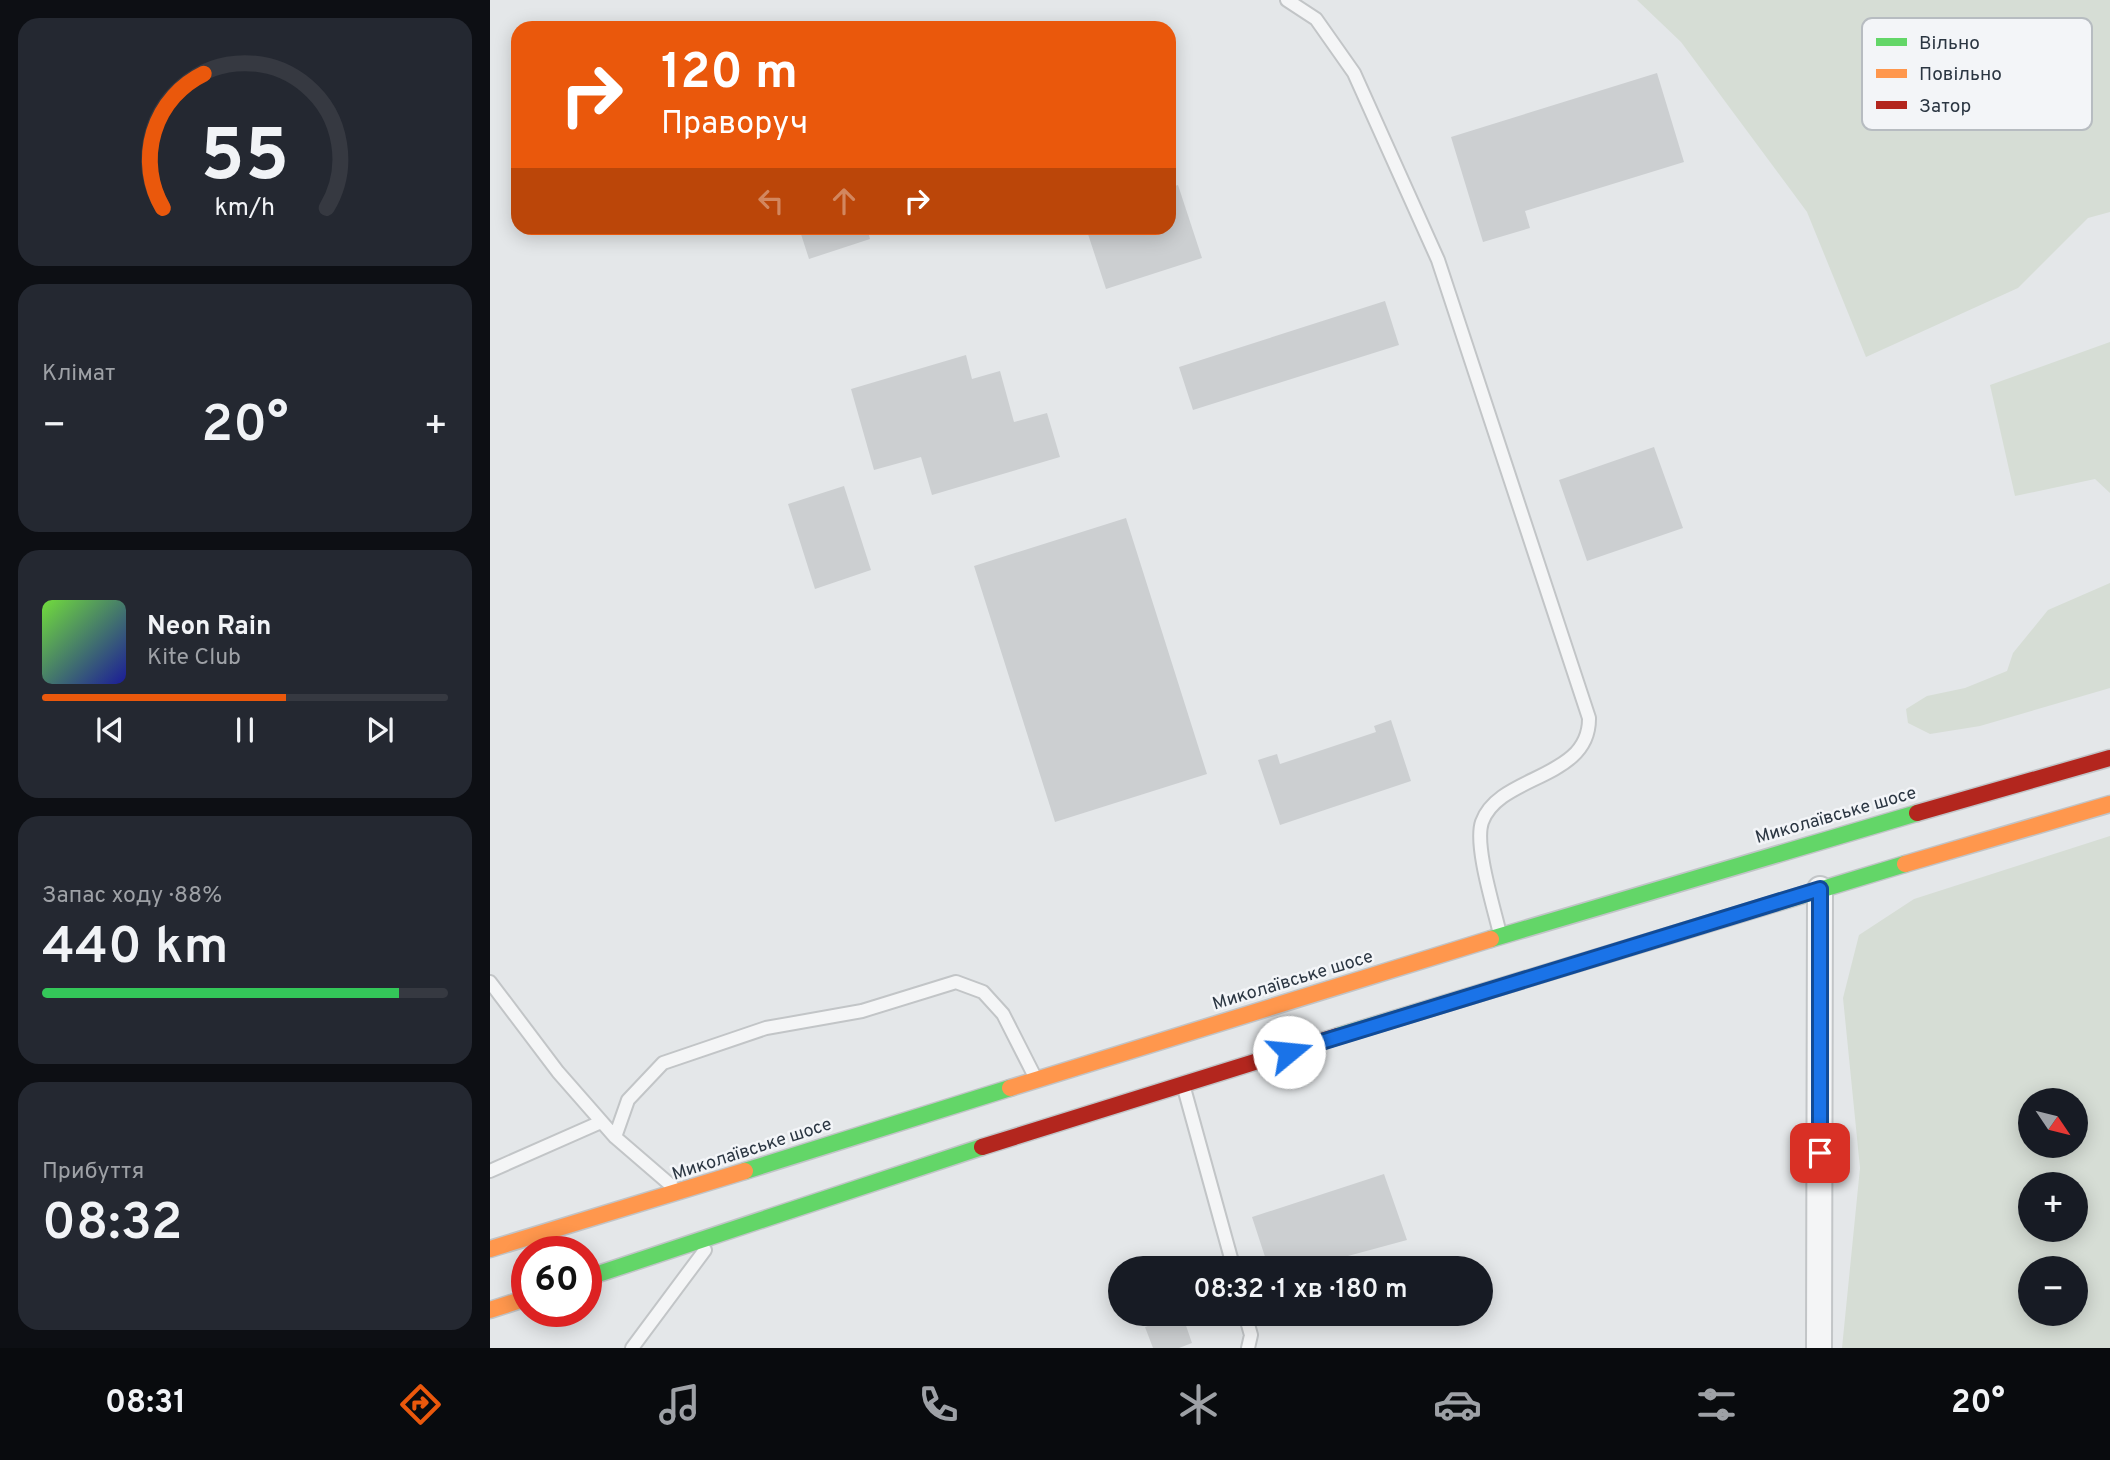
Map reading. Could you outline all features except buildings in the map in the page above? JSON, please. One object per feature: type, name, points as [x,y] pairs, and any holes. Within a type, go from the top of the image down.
[{"type":"main road","name":"Миколаївське шосе","points":[[490,1249],[683,1197],[1037,1080],[1810,842],[2110,758]]},
{"type":"main road","points":[[602,1273],[1183,1084],[1820,889],[2110,804]]},
{"type":"main road","points":[[694,1243],[695,1223]]},
{"type":"main road","points":[[490,1310],[511,1303]]},
{"type":"street","points":[[1819,1348],[1820,889]]},
{"type":"lane","points":[[1287,0],[1316,19],[1353,73],[1438,260],[1589,718],[1589,731],[1576,754],[1497,801],[1482,822],[1483,861],[1501,937]]},
{"type":"lane","points":[[490,982],[558,1072],[615,1138],[683,1197]]},
{"type":"lane","points":[[615,1138],[628,1100],[663,1063],[766,1028],[862,1011],[956,982],[983,992],[1003,1014],[1037,1080]]},
{"type":"lane","points":[[1183,1084],[1230,1256]]},
{"type":"lane","points":[[490,1171],[601,1122]]},
{"type":"lane","points":[[632,1348],[716,1235]]},
{"type":"lane","points":[[1248,1326],[1251,1335],[1248,1348]]},
{"type":"shaded area","points":[[1637,0],[2110,0],[2110,212],[2088,218],[2018,288],[1866,357],[1807,212],[1681,42]]},
{"type":"shaded area","points":[[2110,342],[2110,493],[2095,479],[2015,496],[1990,385]]},
{"type":"shaded area","points":[[2110,583],[2110,688],[1980,726],[1930,734],[1908,723],[1906,709],[1927,696],[1965,688],[2007,671],[2013,653],[2048,610]]},
{"type":"shaded area","points":[[2110,836],[2110,1348],[1842,1348],[1860,1168],[1843,998],[1859,935],[1914,899]]},
{"type":"traffic: fast","points":[[1491,939],[1917,813]]},
{"type":"traffic: fast","points":[[1338,1036],[1905,864]]},
{"type":"traffic: fast","points":[[745,1171],[1010,1088]]},
{"type":"traffic: fast","points":[[602,1273],[982,1147]]},
{"type":"traffic: slow","points":[[1905,864],[2110,804]]},
{"type":"traffic: slow","points":[[1010,1088],[1491,939]]},
{"type":"traffic: slow","points":[[490,1249],[745,1171]]},
{"type":"traffic: slow","points":[[490,1310],[511,1303]]},
{"type":"traffic: jam","points":[[1917,813],[2110,758]]},
{"type":"traffic: jam","points":[[982,1147],[1338,1036]]},
{"type":"route","points":[[1289,1052],[1820,889],[1820,1153]]}]
